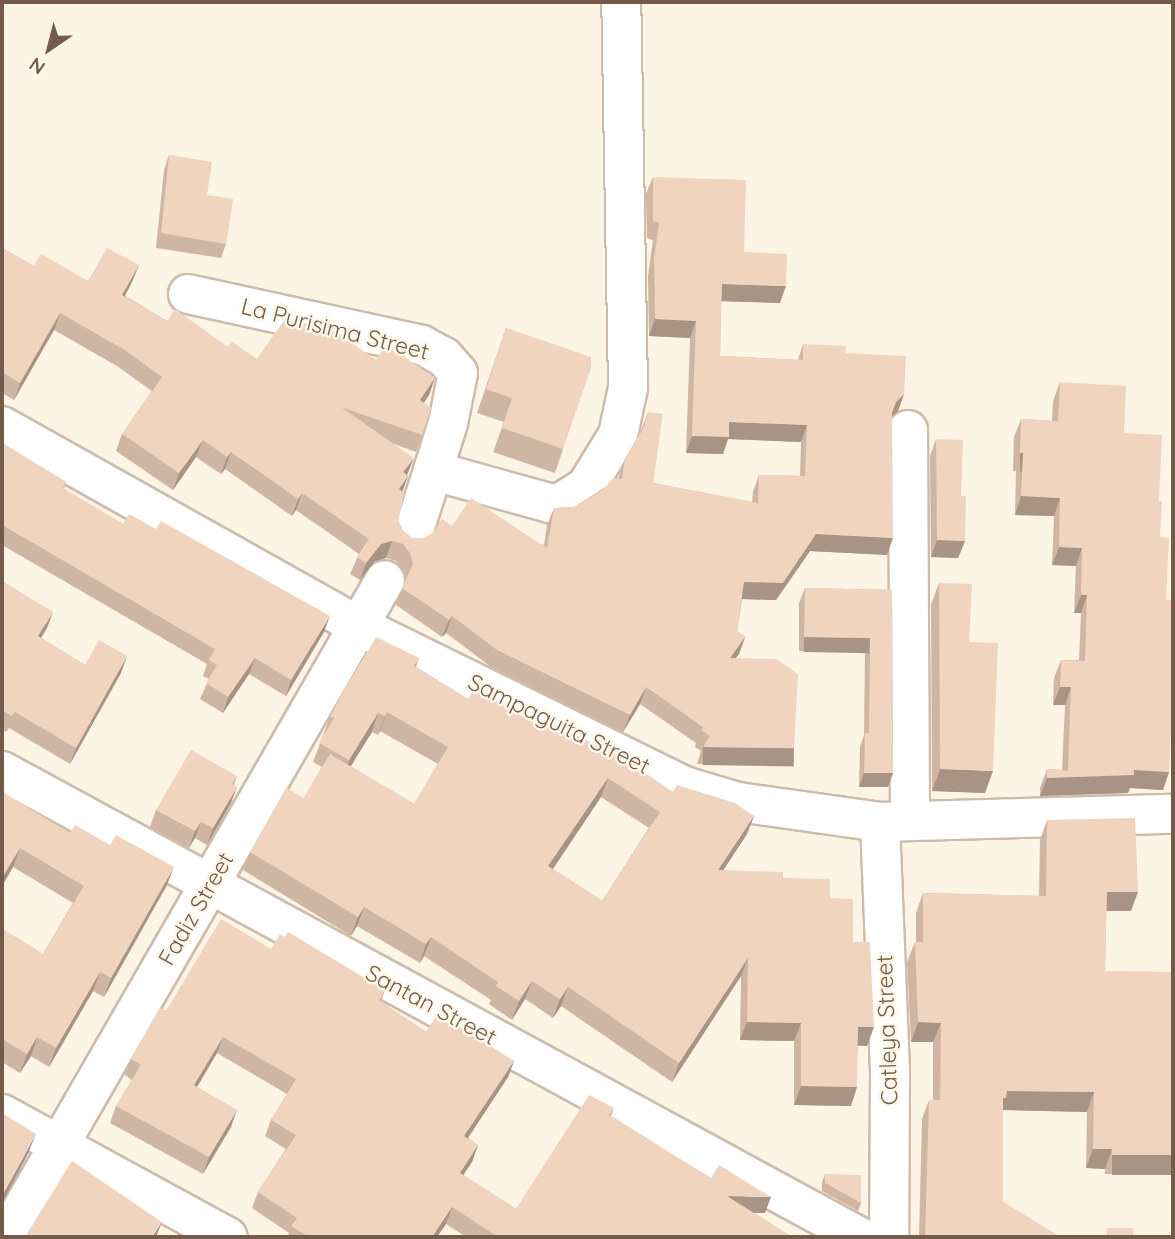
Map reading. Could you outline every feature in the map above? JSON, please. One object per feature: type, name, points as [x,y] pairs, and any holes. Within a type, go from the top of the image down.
[{"type":"street","points":[[413,534],[434,471],[557,505],[586,487],[618,435],[628,388],[621,2]]},
{"type":"street","name":"La Purisima Street","points":[[188,294],[422,345],[444,356],[458,373],[434,471]]},
{"type":"street","name":"Sampaguita Street","points":[[2,426],[357,625],[684,786],[738,802],[895,821],[1173,814]]},
{"type":"street","name":"Catleya Street","points":[[889,1237],[895,821],[908,430]]},
{"type":"street","name":"Fadiz Street","points":[[6,1237],[385,580]]},
{"type":"street","name":"Santan Street","points":[[2,771],[860,1237]]},
{"type":"street","points":[[2,1115],[228,1237]]},
{"type":"building","points":[[169,155],[212,162],[207,195],[233,199],[226,244],[161,233]]},
{"type":"building","points":[[653,177],[746,180],[744,252],[787,254],[786,286],[722,284],[720,356],[803,360],[803,344],[846,346],[845,353],[906,356],[904,394],[896,402],[892,413],[893,538],[816,534],[783,583],[744,582],[737,631],[745,637],[730,658],[776,659],[798,674],[794,748],[703,747],[710,736],[701,730],[703,727],[646,687],[630,715],[497,650],[452,616],[449,620],[402,588],[413,564],[410,553],[403,544],[392,541],[381,544],[366,563],[357,557],[369,539],[302,493],[298,499],[231,452],[227,457],[203,440],[179,473],[122,434],[162,377],[123,349],[60,313],[20,383],[2,372],[2,248],[34,266],[41,254],[88,281],[107,248],[139,265],[122,295],[167,321],[175,309],[228,347],[232,342],[257,359],[285,319],[332,329],[376,360],[386,344],[435,378],[420,400],[431,408],[422,435],[341,407],[414,458],[403,472],[408,476],[399,489],[404,493],[398,521],[403,531],[412,538],[423,538],[433,533],[442,519],[452,526],[471,498],[547,548],[554,508],[574,507],[604,489],[613,478],[622,479],[625,459],[643,429],[648,412],[663,414],[653,483],[758,503],[759,475],[805,476],[807,425],[729,422],[729,437],[692,436],[696,321],[655,319],[654,259],[659,223],[653,221]]},
{"type":"building","points":[[506,328],[591,357],[591,368],[563,449],[502,428],[512,398],[486,389]]},
{"type":"building","points":[[1060,382],[1126,386],[1124,433],[1162,435],[1160,537],[1169,538],[1166,600],[1173,600],[1173,692],[1169,772],[1134,770],[1134,775],[1047,778],[1047,769],[1068,771],[1071,687],[1060,687],[1061,660],[1085,661],[1087,595],[1081,595],[1082,548],[1059,547],[1060,498],[1021,496],[1021,419],[1058,421]]},
{"type":"building","points":[[936,439],[963,440],[961,496],[966,496],[965,541],[937,540]]},
{"type":"building","points":[[2,443],[66,482],[63,488],[123,524],[129,514],[156,529],[161,521],[330,616],[291,680],[255,658],[228,697],[206,683],[217,665],[209,660],[215,649],[2,525]]},
{"type":"building","points":[[2,581],[53,612],[38,636],[85,665],[99,640],[127,656],[76,748],[15,712],[12,716],[2,710]]},
{"type":"building","points":[[939,583],[972,584],[969,642],[998,643],[993,771],[940,769]]},
{"type":"building","points":[[805,588],[892,590],[893,773],[864,773],[865,733],[869,733],[870,638],[804,637]]},
{"type":"building","points":[[376,637],[419,658],[414,666],[468,699],[475,688],[540,727],[545,720],[625,759],[673,792],[677,785],[735,803],[754,816],[718,870],[783,872],[783,878],[830,879],[830,898],[853,899],[853,942],[870,942],[874,1027],[858,1027],[857,1087],[801,1086],[801,1023],[747,1022],[748,958],[679,1063],[568,987],[560,999],[532,981],[519,1001],[496,986],[498,982],[431,937],[426,944],[364,907],[358,917],[250,852],[286,788],[304,798],[330,754],[414,804],[448,747],[387,712],[385,716],[378,713],[349,760],[319,743],[334,718],[330,717]],"holes":[[[608,778],[660,812],[602,901],[548,866]]]},
{"type":"building","points":[[191,750],[237,776],[232,784],[237,787],[213,828],[201,822],[195,831],[156,810]]},
{"type":"building","points":[[2,792],[70,833],[75,825],[110,845],[116,835],[174,867],[111,978],[100,972],[56,1048],[37,1037],[27,1054],[2,1039],[2,929],[43,954],[84,886],[20,848],[2,878]]},
{"type":"building","points":[[1135,818],[1138,892],[1107,892],[1105,971],[1173,972],[1173,1155],[1112,1155],[1112,1149],[1093,1149],[1094,1092],[1007,1091],[1006,1098],[1003,1098],[1003,1202],[1060,1237],[925,1237],[929,1100],[940,1100],[941,1023],[918,1022],[915,942],[923,942],[923,893],[1046,896],[1047,820]]},
{"type":"building","points":[[221,919],[271,949],[280,934],[285,937],[288,932],[385,990],[379,1001],[426,1032],[438,1013],[514,1061],[464,1136],[478,1145],[460,1173],[516,1209],[589,1095],[614,1108],[609,1115],[711,1178],[719,1165],[771,1197],[727,1196],[792,1237],[498,1237],[452,1207],[432,1237],[309,1237],[291,1226],[297,1218],[258,1192],[296,1135],[271,1120],[296,1079],[223,1037],[194,1085],[237,1110],[209,1157],[116,1106],[141,1065],[131,1059],[160,1008],[166,1011]]},
{"type":"building","points":[[2,1113],[36,1134],[2,1196]]},
{"type":"building","points":[[72,1161],[162,1222],[152,1237],[25,1237]]},
{"type":"building","points":[[825,1174],[861,1175],[861,1203],[825,1183]]},
{"type":"building","points":[[1107,1228],[1133,1228],[1133,1237],[1107,1237]]}]
